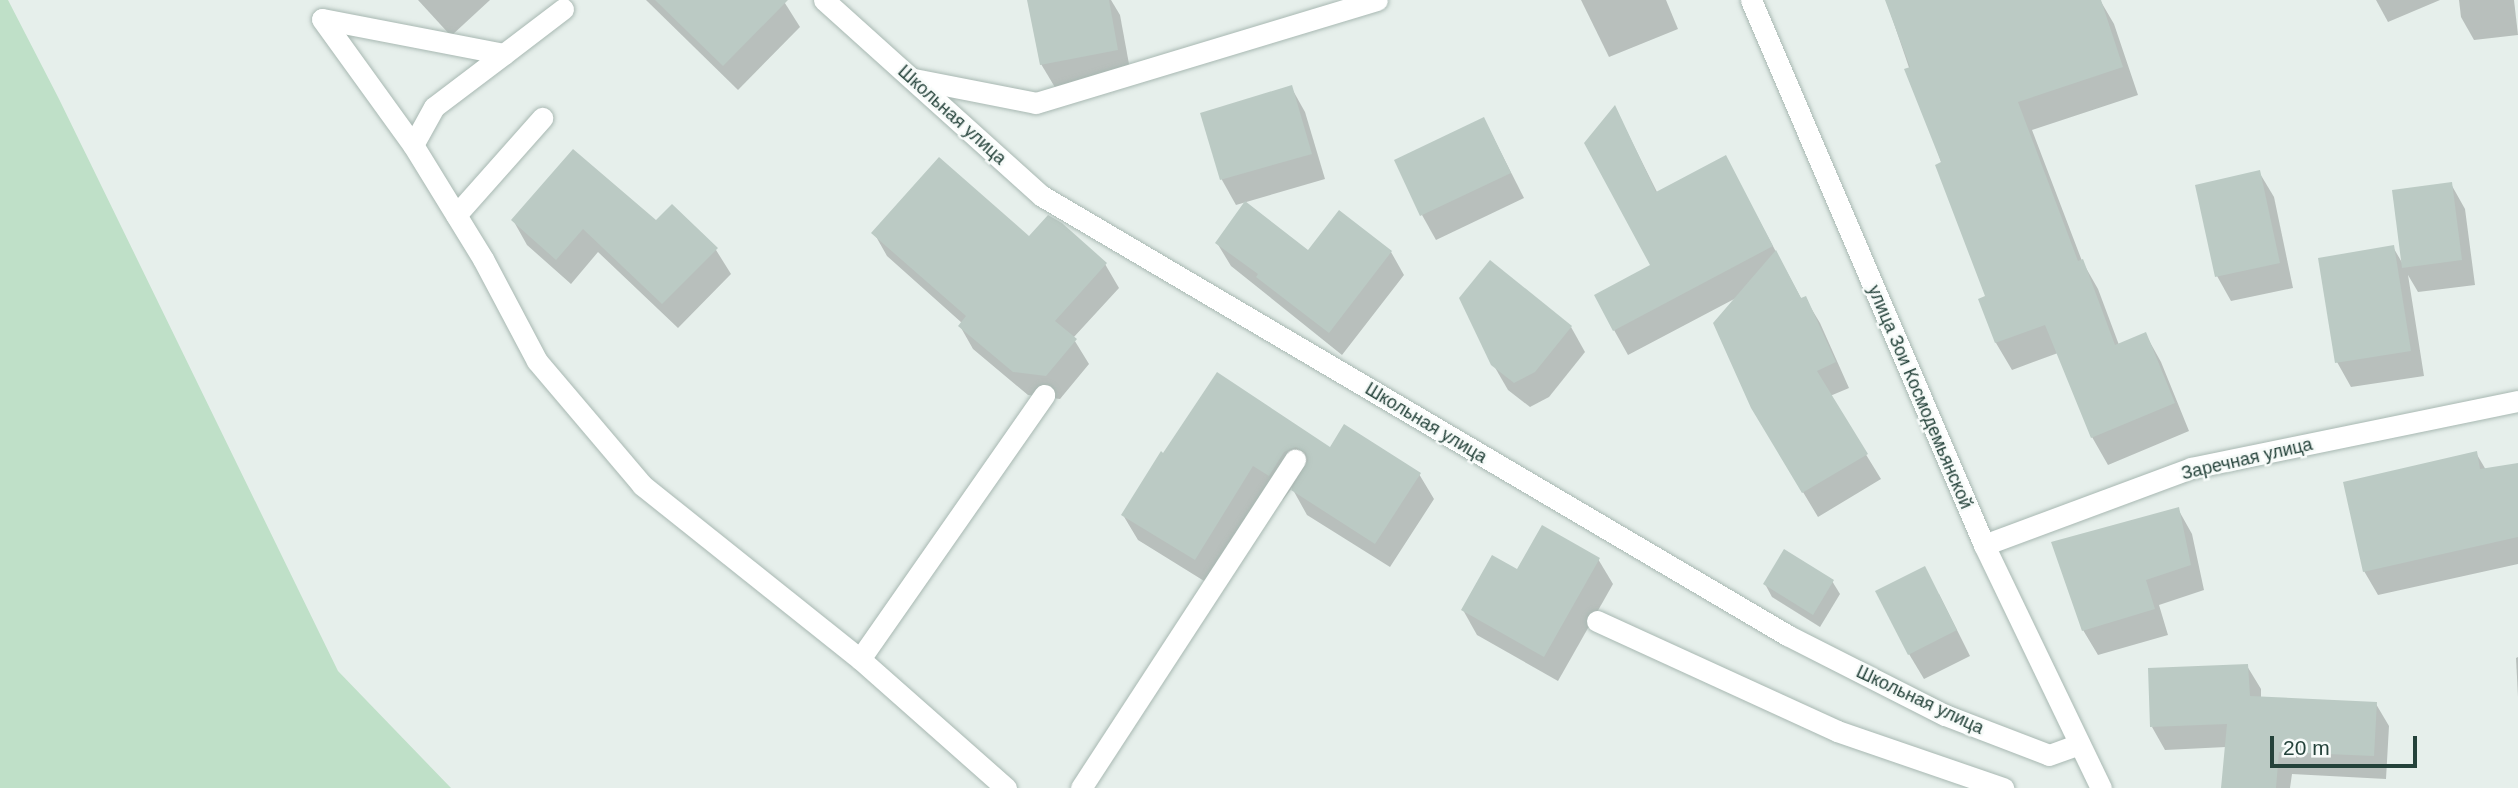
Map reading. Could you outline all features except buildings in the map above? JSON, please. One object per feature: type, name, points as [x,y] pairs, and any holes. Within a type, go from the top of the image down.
[{"type":"street","name":"Школьная улица","points":[[824,0],[1042,196],[1787,635],[1945,715],[2049,755],[2079,744]]},
{"type":"street","points":[[912,79],[1037,103],[1377,0]]},
{"type":"street","name":"улица Зои Космодемьянской","points":[[1751,0],[1984,545],[2101,788]]},
{"type":"street","points":[[414,145],[434,107],[563,9]]},
{"type":"street","points":[[504,54],[322,19],[414,145],[483,259],[537,361],[642,485],[860,659],[1006,788]]},
{"type":"street","points":[[456,215],[542,118]]},
{"type":"street","points":[[860,659],[1044,395]]},
{"type":"street","name":"Заречная улица","points":[[1984,545],[2191,468],[2518,401]]},
{"type":"street","points":[[1081,788],[1295,460]]},
{"type":"street","points":[[1597,621],[1837,731],[2003,788]]},
{"type":"green space","points":[[0,0],[8,0],[59,99],[338,671],[451,788],[0,788]]}]
